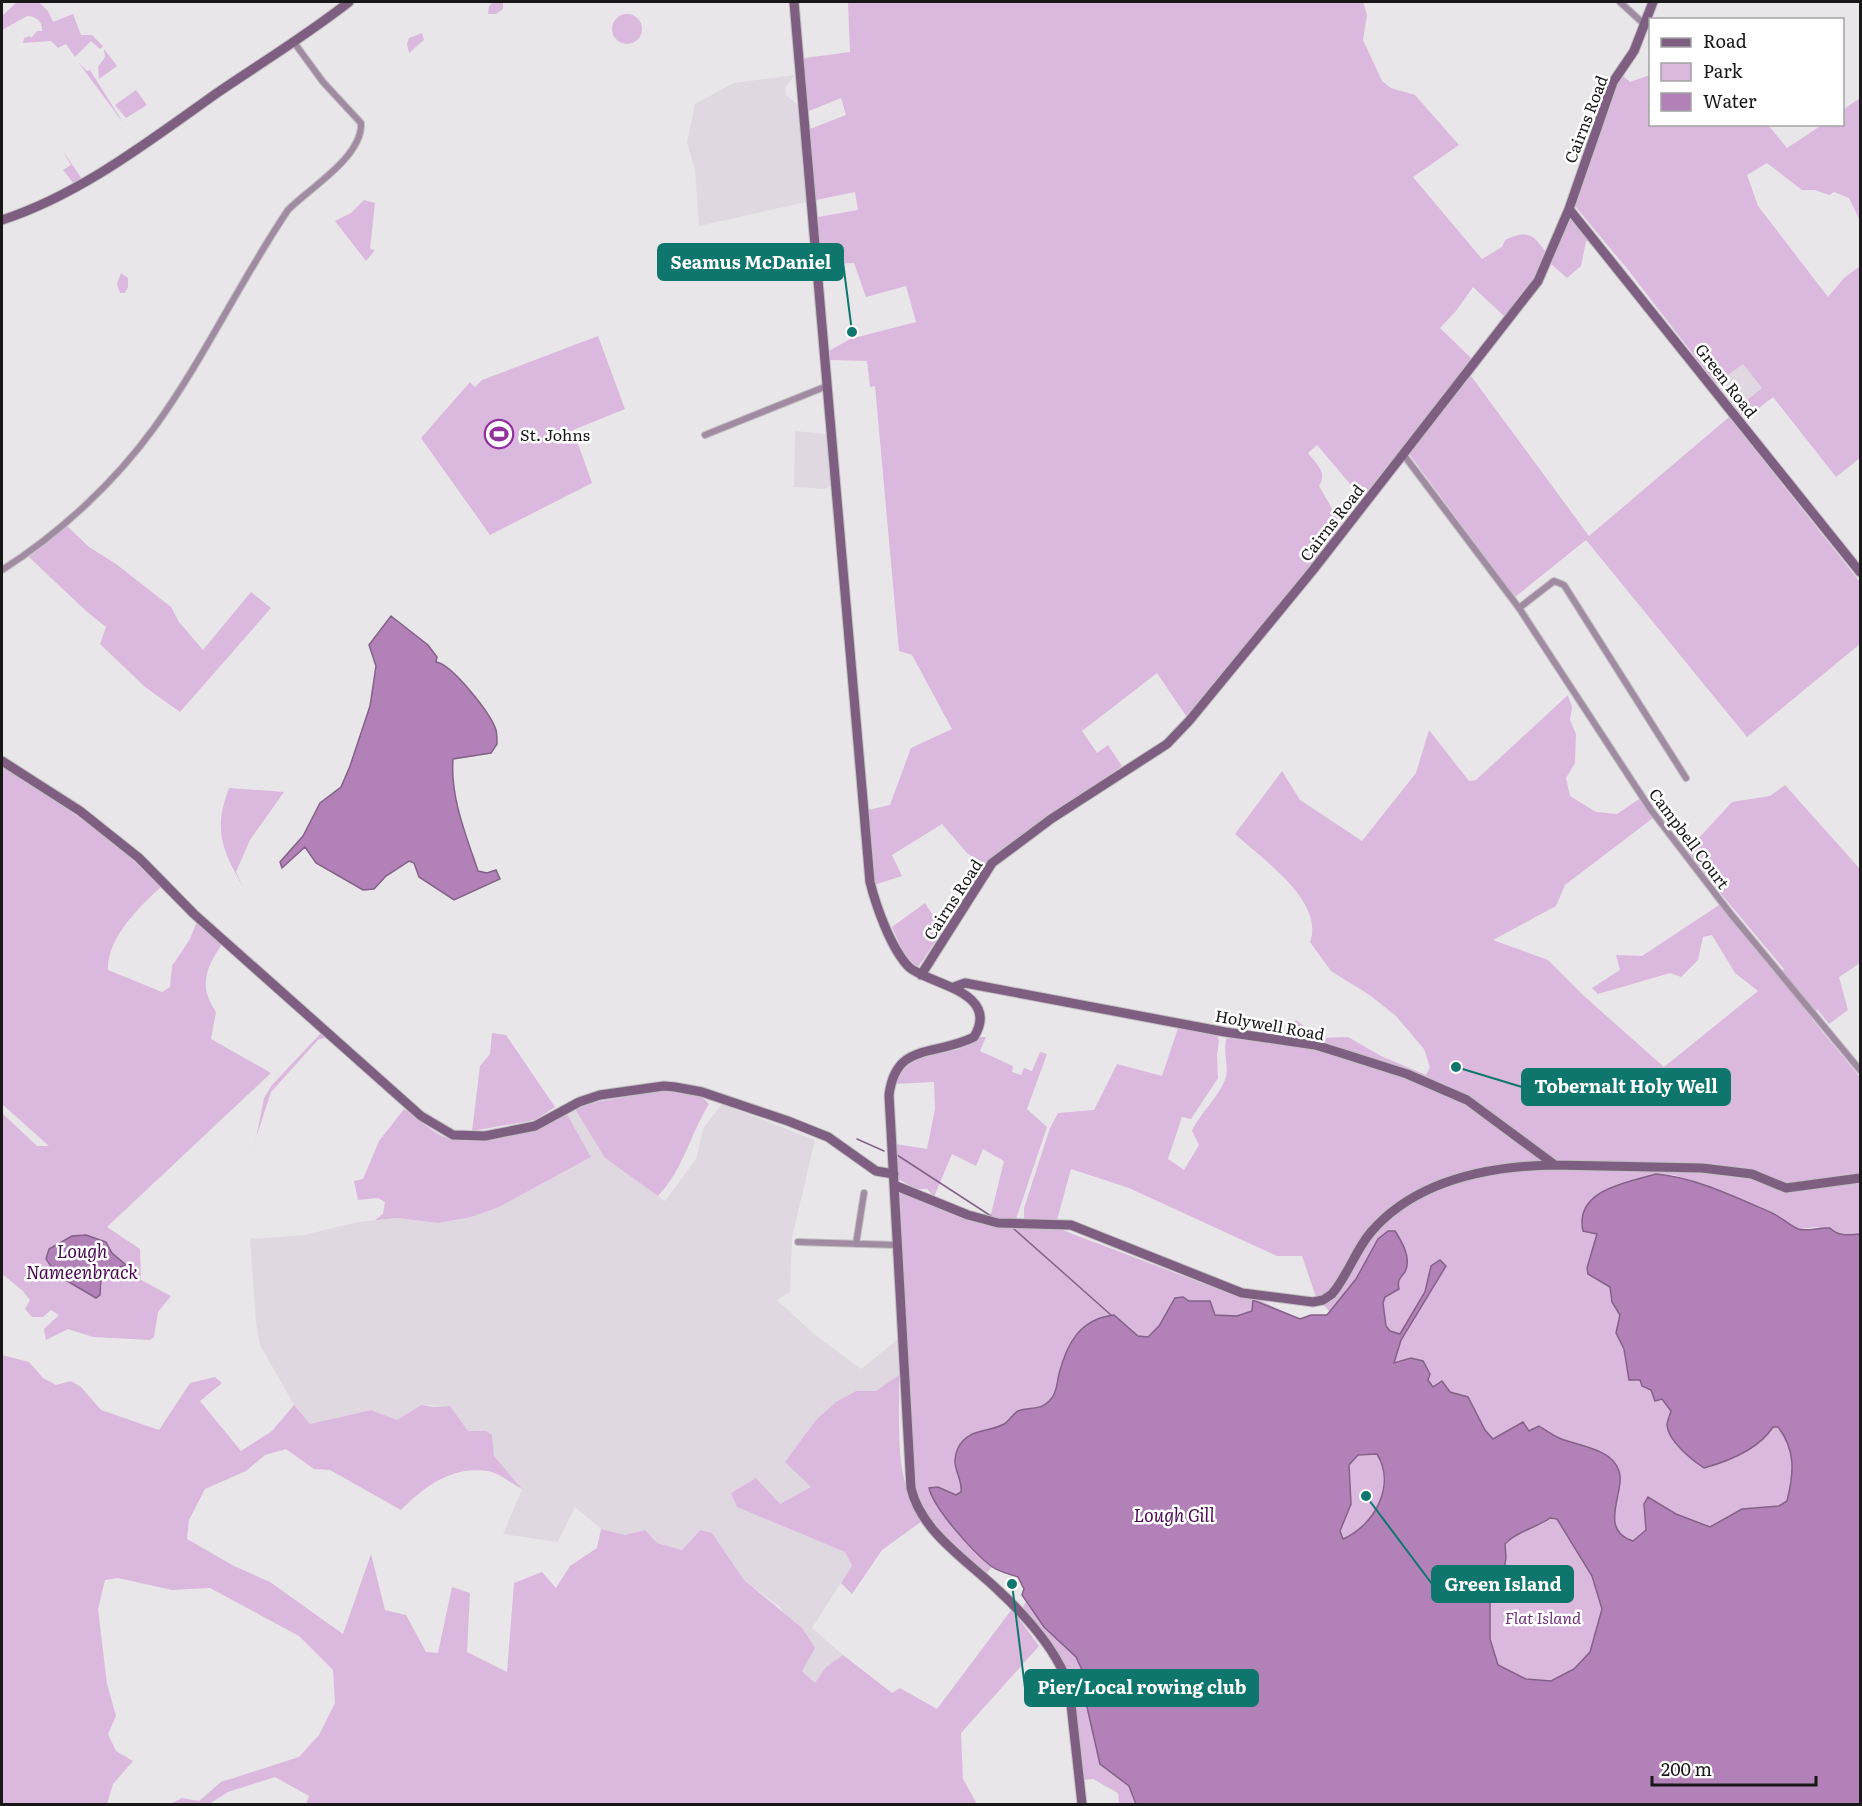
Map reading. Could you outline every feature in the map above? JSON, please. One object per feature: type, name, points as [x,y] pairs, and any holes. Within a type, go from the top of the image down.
[{"type":"street","points":[[2,220],[43,206],[70,192],[349,2]]},
{"type":"street","points":[[794,2],[870,882],[882,918],[895,946],[908,966],[921,975],[954,987],[975,1007],[980,1020],[979,1029],[974,1037],[965,1042],[921,1053],[896,1067],[891,1078],[889,1095],[909,1471],[914,1503],[944,1542],[1010,1602],[1064,1670],[1070,1686],[1082,1804]]},
{"type":"street","points":[[1620,2],[1645,25]]},
{"type":"street","name":"Cairns Road","points":[[921,975],[992,863],[1052,819],[1167,744],[1313,570],[1538,281],[1569,209],[1613,82],[1634,51],[1653,2]]},
{"type":"street","points":[[2,570],[54,534],[137,450],[212,338],[288,210],[305,194],[331,176],[362,129],[361,123],[330,90],[293,41]]},
{"type":"street","name":"Green Road","points":[[1569,209],[1597,241],[1860,572]]},
{"type":"street","points":[[705,435],[827,386]]},
{"type":"street","name":"Campbell Court","points":[[1403,454],[1519,608],[1651,810],[1730,913],[1860,1070]]},
{"type":"street","name":"Campbell Court","points":[[1519,608],[1554,581],[1564,585],[1686,778]]},
{"type":"street","points":[[2,761],[80,811],[139,858],[194,914],[421,1116],[453,1135],[485,1136],[520,1130],[534,1126],[579,1102],[600,1095],[664,1086],[702,1092],[788,1121],[828,1137],[876,1171],[894,1174]]},
{"type":"street","name":"Holywell Road","points":[[954,987],[965,983],[1225,1032],[1315,1045],[1407,1074],[1467,1100],[1555,1165]]},
{"type":"street","points":[[894,1185],[968,1215],[998,1223],[1059,1224],[1078,1227],[1242,1293],[1313,1302],[1323,1300],[1332,1294],[1371,1232],[1401,1204],[1423,1192],[1467,1176],[1531,1165],[1555,1165],[1702,1168],[1752,1174],[1786,1188],[1860,1178]]},
{"type":"street","points":[[856,1244],[864,1193]]},
{"type":"street","points":[[798,1242],[897,1245]]},
{"type":"shaded area","points":[[795,75],[785,88],[786,95],[798,105],[806,202],[699,226],[695,170],[687,142],[695,104],[734,83]]},
{"type":"shaded area","points":[[1743,364],[1762,388],[1736,409],[1716,384]]},
{"type":"shaded area","points":[[795,431],[826,434],[831,485],[825,489],[794,487]]},
{"type":"shaded area","points":[[722,1104],[815,1140],[792,1238],[790,1292],[777,1300],[813,1333],[861,1369],[898,1339],[899,1375],[876,1391],[856,1391],[836,1402],[812,1487],[780,1504],[737,1507],[845,1552],[852,1566],[812,1628],[843,1655],[826,1667],[815,1684],[802,1671],[781,1608],[744,1580],[712,1533],[699,1530],[682,1550],[657,1543],[645,1530],[625,1535],[601,1529],[575,1507],[558,1542],[503,1534],[522,1489],[494,1456],[492,1435],[486,1431],[468,1431],[449,1406],[421,1405],[397,1420],[371,1410],[310,1424],[294,1405],[260,1345],[256,1323],[250,1239],[304,1235],[358,1222],[398,1218],[438,1223],[499,1207],[591,1157],[567,1114],[575,1109],[605,1158],[665,1201],[696,1159],[703,1129]]},
{"type":"green space","points":[[17,2],[39,2],[48,11],[53,22],[73,14],[81,35],[92,35],[103,46],[100,49],[91,41],[75,57],[66,44],[58,48],[51,41],[23,43],[24,38],[30,36],[31,38],[37,31],[42,31],[42,28],[38,20],[27,16],[2,30],[2,16]]},
{"type":"green space","points":[[493,2],[503,2],[503,9],[496,14],[488,14],[489,6]]},
{"type":"green space","points":[[848,2],[1363,2],[1367,15],[1363,40],[1382,81],[1391,88],[1415,95],[1459,145],[1413,177],[1482,259],[1502,247],[1505,240],[1518,235],[1532,237],[1545,251],[1535,278],[1506,318],[1473,287],[1456,311],[1440,328],[1472,359],[1362,498],[1317,445],[1308,453],[1322,472],[1319,486],[1341,524],[1312,567],[1186,716],[1157,673],[1082,731],[1097,753],[1108,745],[1122,766],[1001,850],[985,865],[967,853],[942,824],[892,855],[902,876],[874,885],[868,810],[890,805],[911,748],[952,729],[912,655],[899,651],[875,386],[870,387],[867,361],[830,360],[829,351],[850,339],[916,322],[906,286],[866,297],[854,263],[821,265],[818,217],[858,210],[855,192],[816,200],[810,129],[846,115],[841,98],[809,111],[803,62],[805,58],[850,52]]},
{"type":"green space","points":[[627,14],[633,15],[641,23],[641,35],[633,43],[627,44],[621,43],[613,35],[612,29],[613,23],[621,15]]},
{"type":"green space","points":[[422,33],[424,40],[409,53],[407,44],[409,38]]},
{"type":"green space","points":[[104,49],[117,66],[99,79],[98,67],[105,57]]},
{"type":"green space","points":[[78,62],[87,71],[90,70],[124,124]]},
{"type":"green space","points":[[1622,75],[1630,82],[1649,75],[1649,126],[1769,126],[1787,148],[1820,126],[1844,126],[1844,109],[1860,98],[1860,221],[1849,198],[1834,192],[1829,195],[1815,190],[1802,190],[1767,163],[1747,175],[1758,206],[1828,297],[1844,278],[1860,266],[1860,458],[1836,477],[1773,397],[1745,419],[1736,409],[1762,388],[1743,364],[1716,384],[1629,271],[1575,206],[1615,83]]},
{"type":"green space","points":[[136,90],[147,105],[126,118],[115,105]]},
{"type":"green space","points":[[63,151],[82,179],[74,184],[63,170],[71,165]]},
{"type":"green space","points":[[364,200],[375,203],[370,249],[375,250],[366,261],[335,221],[351,213]]},
{"type":"green space","points":[[1569,209],[1593,241],[1586,241],[1581,266],[1567,278],[1551,264]]},
{"type":"green space","points":[[121,273],[128,278],[125,293],[120,293],[117,284]]},
{"type":"green space","name":"St. Johns","points":[[598,336],[625,409],[573,430],[592,483],[490,535],[421,438],[470,382],[475,387],[482,380]]},
{"type":"green space","points":[[1471,376],[1589,536],[1729,417],[1860,582],[1860,644],[1747,737],[1586,540],[1515,597],[1409,454]]},
{"type":"green space","points":[[67,526],[89,547],[116,564],[171,607],[179,622],[203,650],[251,592],[271,608],[180,712],[145,687],[100,644],[106,627],[29,557]]},
{"type":"green space","name":"Flat Island","points":[[1568,695],[1572,707],[1570,720],[1576,734],[1575,763],[1566,778],[1570,796],[1596,812],[1617,814],[1639,799],[1653,818],[1565,885],[1556,906],[1493,940],[1548,960],[1584,996],[1664,1067],[1758,991],[1735,973],[1712,935],[1703,937],[1698,960],[1681,977],[1670,973],[1598,994],[1592,988],[1620,970],[1616,955],[1642,956],[1719,905],[1777,975],[1784,969],[1686,852],[1732,802],[1770,796],[1785,785],[1860,869],[1860,963],[1839,977],[1848,1010],[1829,1024],[1817,1009],[1812,1019],[1860,1077],[1860,1234],[1842,1235],[1818,1227],[1798,1229],[1769,1211],[1695,1182],[1674,1175],[1655,1174],[1646,1177],[1788,1444],[1792,1471],[1787,1501],[1779,1506],[1742,1509],[1710,1527],[1676,1514],[1658,1502],[1644,1504],[1646,1530],[1633,1541],[1557,1519],[1592,1576],[1602,1609],[1590,1652],[1574,1669],[1551,1681],[1526,1679],[1498,1665],[1490,1639],[1490,1603],[1503,1581],[1385,1471],[1385,1486],[1380,1503],[1358,1532],[1343,1539],[1340,1531],[1351,1503],[1349,1465],[1020,1541],[1006,1574],[992,1567],[986,1574],[949,1541],[918,1502],[913,1471],[900,1192],[987,1225],[1020,1229],[1057,1228],[1215,1288],[1261,1301],[1300,1319],[1331,1313],[1316,1297],[1302,1256],[1277,1256],[1129,1188],[1071,1169],[1057,1220],[1024,1220],[1024,1208],[1050,1128],[1058,1113],[1094,1110],[1117,1064],[1162,1076],[1178,1028],[1217,1035],[1219,1041],[1218,1078],[1191,1119],[1182,1117],[1168,1159],[1184,1170],[1199,1145],[1192,1131],[1226,1077],[1226,1039],[1233,1037],[1272,1044],[1296,1020],[1320,1038],[1348,1037],[1381,1056],[1426,1075],[1430,1067],[1424,1049],[1396,1016],[1371,996],[1331,971],[1310,942],[1312,927],[1308,911],[1300,896],[1275,868],[1235,834],[1282,771],[1300,800],[1362,841],[1416,773],[1429,730],[1469,781],[1476,780]]},
{"type":"green space","points":[[2,767],[65,808],[125,852],[161,887],[126,924],[113,946],[108,970],[162,992],[170,987],[172,966],[190,939],[197,921],[222,944],[206,977],[207,994],[216,1012],[211,1039],[271,1073],[107,1227],[140,1249],[141,1280],[171,1296],[158,1312],[154,1337],[150,1340],[93,1337],[68,1329],[46,1340],[44,1329],[59,1315],[51,1310],[43,1317],[32,1317],[25,1309],[30,1300],[23,1291],[2,1274],[2,1113],[37,1146],[49,1146],[2,1104]]},
{"type":"green space","points":[[229,788],[284,792],[250,840],[236,872],[243,887],[225,850],[222,839],[221,816]]},
{"type":"green space","points":[[925,903],[936,920],[947,925],[918,967],[905,954],[892,927]]},
{"type":"green space","points":[[322,1032],[326,1037],[318,1040],[271,1092],[256,1137],[264,1098],[272,1085]]},
{"type":"green space","points":[[492,1033],[506,1035],[555,1107],[535,1120],[472,1131],[480,1066],[490,1054]]},
{"type":"green space","points":[[980,1037],[986,1037],[980,1051],[1013,1066],[1012,1072],[1021,1075],[1024,1068],[1032,1071],[1040,1052],[1047,1054],[1027,1109],[1047,1127],[1016,1219],[990,1218],[1004,1161],[983,1149],[976,1166],[952,1154],[934,1197],[927,1189],[916,1189],[898,1179],[896,1144],[927,1149],[935,1109],[934,1082],[893,1084],[902,1071],[913,1063],[969,1045]]},
{"type":"green space","points":[[664,1090],[702,1097],[709,1104],[675,1174],[658,1196],[605,1158],[575,1109],[596,1102]]},
{"type":"green space","points":[[404,1109],[439,1134],[451,1139],[466,1141],[511,1136],[567,1114],[591,1157],[499,1207],[471,1217],[438,1223],[398,1218],[375,1220],[383,1214],[385,1202],[378,1198],[358,1200],[354,1181],[363,1179],[379,1141]]},
{"type":"green space","points":[[2,1355],[29,1362],[43,1378],[56,1385],[71,1381],[81,1387],[101,1410],[159,1430],[190,1383],[215,1377],[222,1383],[200,1401],[241,1451],[272,1431],[294,1405],[310,1424],[371,1410],[397,1420],[421,1405],[450,1406],[468,1431],[486,1431],[492,1435],[494,1456],[522,1489],[492,1472],[475,1470],[462,1472],[429,1486],[401,1510],[330,1470],[314,1469],[286,1449],[265,1455],[246,1471],[205,1489],[189,1520],[187,1539],[234,1566],[270,1582],[343,1634],[371,1554],[385,1610],[406,1615],[426,1652],[438,1653],[452,1587],[470,1593],[467,1652],[507,1672],[514,1583],[542,1572],[556,1588],[570,1566],[597,1548],[601,1529],[625,1535],[645,1530],[657,1543],[682,1550],[700,1530],[712,1533],[744,1580],[802,1628],[815,1648],[802,1671],[815,1683],[826,1667],[843,1655],[892,1693],[900,1688],[937,1709],[1012,1609],[1039,1646],[961,1733],[963,1779],[977,1804],[306,1804],[309,1796],[275,1777],[228,1792],[209,1804],[170,1804],[182,1798],[199,1801],[221,1782],[299,1757],[319,1735],[335,1703],[333,1670],[299,1636],[210,1588],[172,1590],[118,1578],[105,1580],[98,1609],[107,1684],[116,1716],[108,1734],[116,1751],[133,1761],[113,1784],[107,1804],[2,1804]]},
{"type":"green space","points":[[899,1375],[899,1432],[902,1469],[906,1487],[922,1521],[882,1550],[852,1594],[841,1583],[852,1566],[845,1552],[737,1507],[731,1493],[756,1478],[780,1504],[811,1487],[785,1462],[816,1420],[836,1402],[856,1391],[876,1391]]},
{"type":"green space","points":[[1026,1602],[1044,1627],[1076,1656],[1082,1670],[1084,1694],[1100,1764],[1129,1786],[1136,1804],[1119,1804],[1118,1793],[1093,1779],[1083,1780],[1073,1686],[1066,1667],[1021,1610]]},
{"type":"water","points":[[391,616],[428,645],[437,657],[436,662],[461,680],[479,702],[496,730],[497,744],[491,753],[453,759],[453,773],[456,802],[478,871],[487,873],[496,870],[500,879],[454,900],[419,877],[414,863],[409,861],[386,876],[374,889],[363,890],[316,863],[305,847],[282,868],[280,862],[303,836],[320,803],[341,787],[370,706],[376,666],[369,645]]},
{"type":"water","name":"Lough Gill","points":[[1656,1174],[1700,1183],[1729,1194],[1774,1214],[1798,1229],[1830,1228],[1841,1234],[1860,1234],[1860,1804],[1136,1804],[1129,1786],[1100,1764],[1084,1694],[1082,1670],[1076,1657],[1044,1627],[1022,1595],[1024,1589],[1018,1577],[997,1570],[983,1559],[955,1530],[932,1497],[929,1488],[938,1487],[956,1495],[961,1492],[955,1461],[962,1442],[973,1434],[1004,1424],[1018,1411],[1043,1406],[1047,1403],[1054,1394],[1062,1363],[1071,1343],[1084,1327],[1102,1317],[1114,1315],[1138,1336],[1148,1337],[1159,1326],[1175,1298],[1183,1297],[1189,1301],[1210,1301],[1215,1315],[1237,1316],[1252,1311],[1253,1300],[1300,1319],[1311,1315],[1327,1315],[1356,1279],[1378,1239],[1388,1231],[1395,1231],[1405,1250],[1407,1267],[1400,1278],[1399,1289],[1385,1297],[1383,1303],[1386,1326],[1390,1331],[1400,1334],[1425,1292],[1431,1266],[1440,1260],[1446,1266],[1401,1340],[1394,1363],[1411,1358],[1423,1361],[1430,1374],[1428,1380],[1433,1387],[1442,1381],[1450,1392],[1468,1397],[1485,1430],[1493,1439],[1523,1422],[1529,1431],[1539,1426],[1559,1438],[1609,1457],[1619,1471],[1615,1519],[1622,1536],[1633,1541],[1646,1530],[1644,1504],[1648,1497],[1676,1514],[1710,1527],[1742,1509],[1779,1506],[1787,1501],[1792,1462],[1788,1444],[1778,1427],[1773,1427],[1760,1442],[1743,1453],[1704,1468],[1687,1455],[1668,1431],[1667,1425],[1671,1411],[1662,1399],[1655,1401],[1651,1390],[1642,1386],[1640,1380],[1629,1380],[1624,1349],[1616,1333],[1620,1315],[1612,1302],[1610,1287],[1588,1274],[1587,1268],[1597,1234],[1583,1231],[1582,1217],[1587,1206],[1606,1190]],"holes":[[[1377,1454],[1384,1478],[1379,1503],[1364,1524],[1343,1539],[1340,1531],[1351,1504],[1349,1465],[1358,1455]],[[1550,1518],[1557,1519],[1592,1576],[1602,1609],[1590,1652],[1574,1669],[1551,1681],[1526,1679],[1498,1665],[1490,1639],[1490,1603],[1503,1581],[1505,1544],[1515,1536]]]},
{"type":"water","name":"Lough Nameenbrack","points":[[86,1235],[106,1242],[112,1253],[126,1265],[113,1269],[109,1275],[101,1277],[100,1295],[96,1298],[62,1278],[61,1273],[52,1268],[46,1259],[49,1249],[72,1236]]},
{"type":"waterway","points":[[857,1139],[884,1151]]},
{"type":"waterway","points":[[897,1155],[991,1216]]},
{"type":"waterway","points":[[1013,1228],[1111,1315]]},
{"type":"place","name":"Seamus McDaniel","points":[[852,332]]},
{"type":"place","name":"St. Johns","points":[[499,434]]},
{"type":"place","name":"Tobernalt Holy Well","points":[[1456,1067]]},
{"type":"place","name":"Green Island","points":[[1366,1496]]},
{"type":"place","name":"Pier/Local rowing club","points":[[1012,1584]]}]
